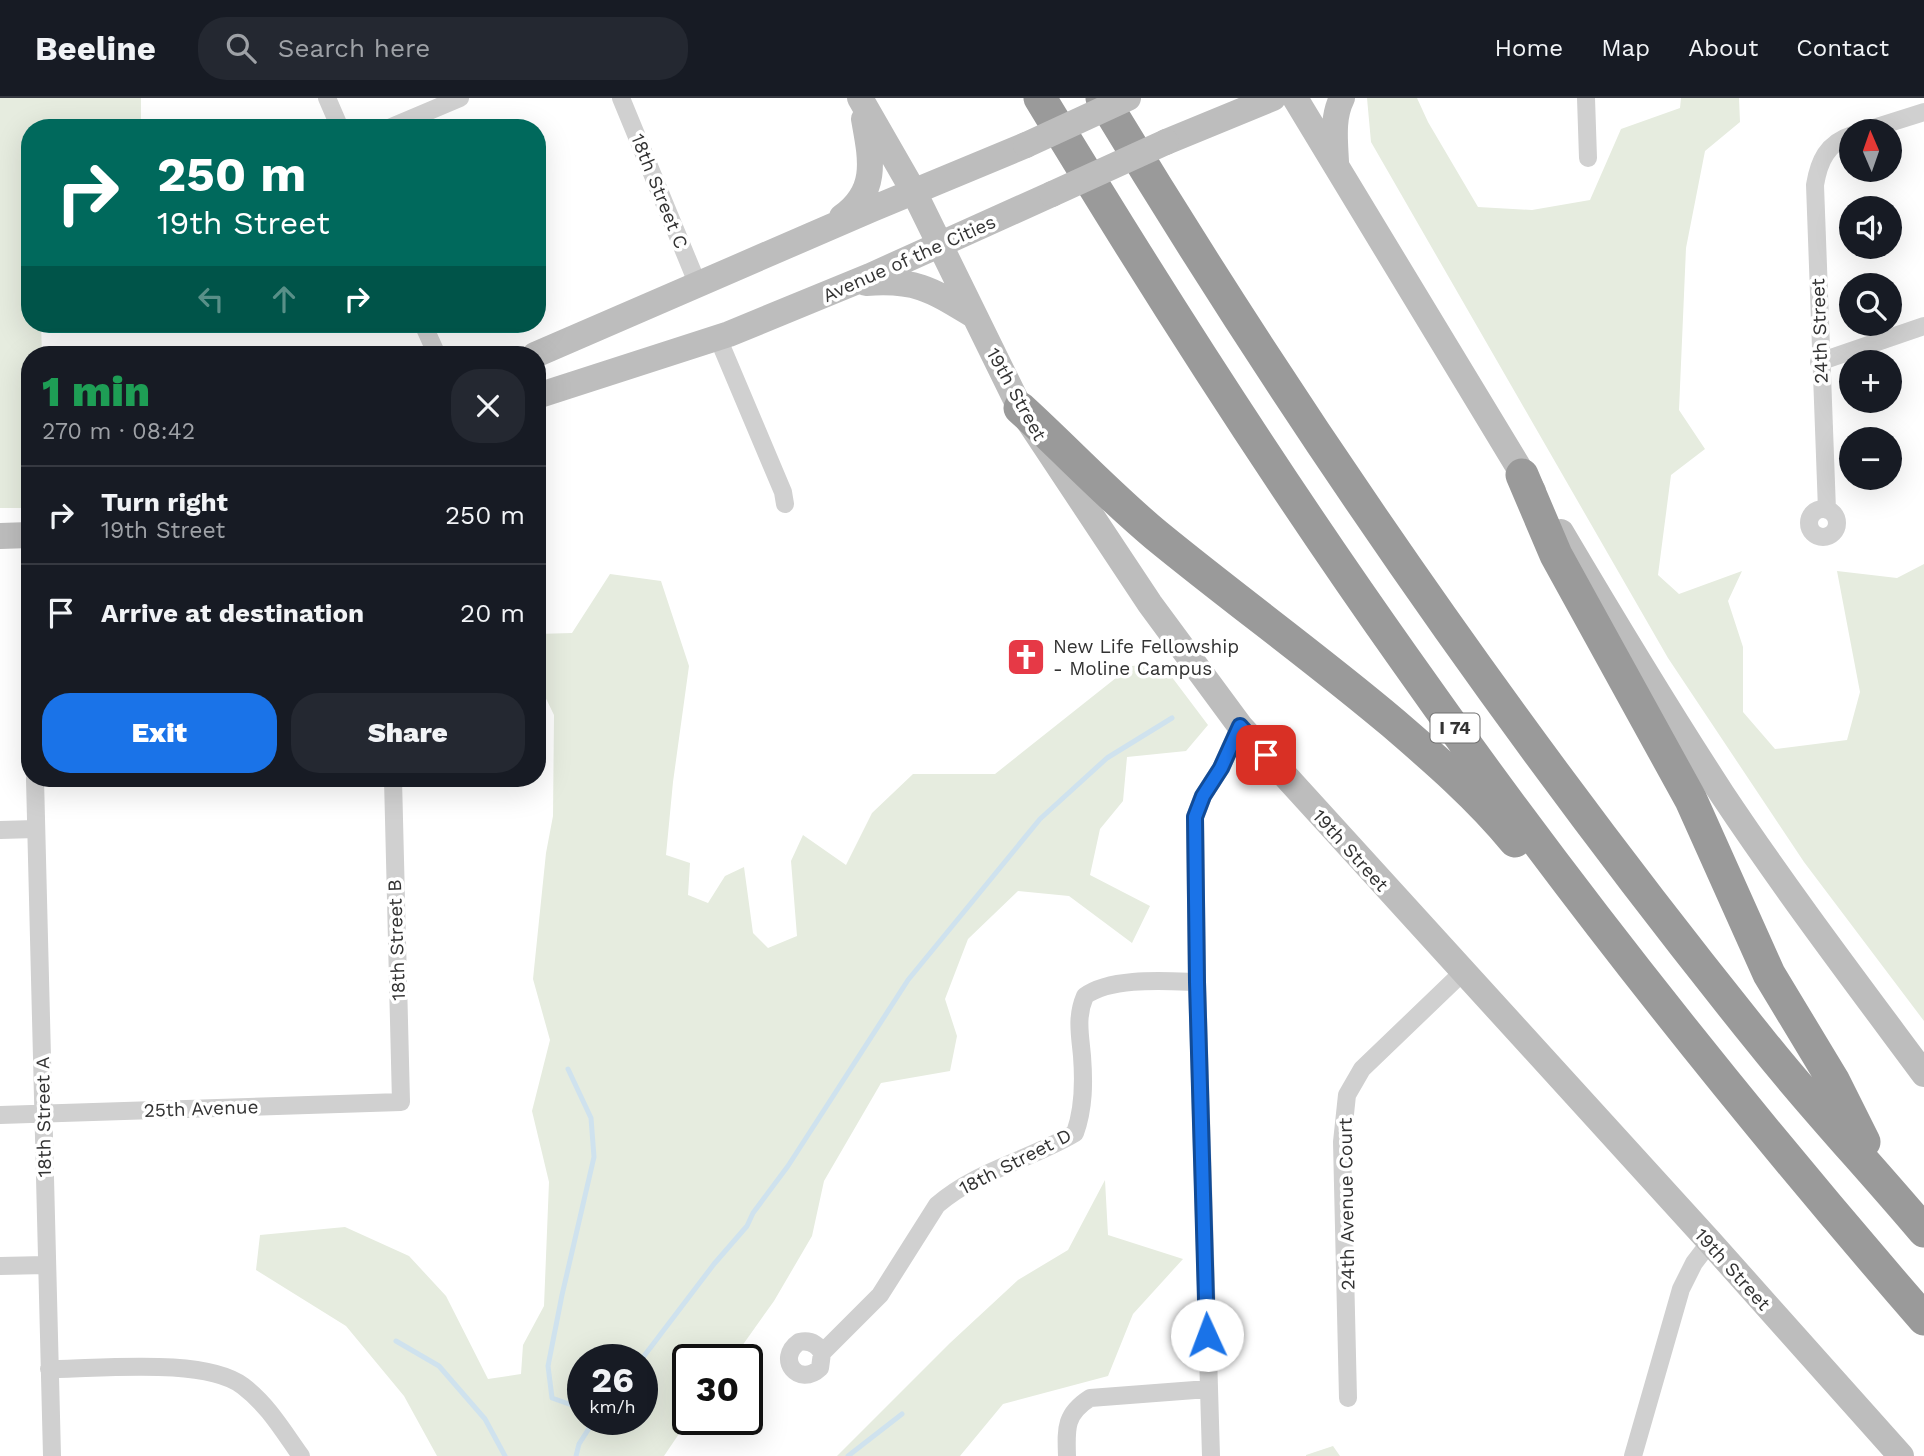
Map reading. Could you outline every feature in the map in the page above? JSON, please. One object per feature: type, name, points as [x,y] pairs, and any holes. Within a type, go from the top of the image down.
[{"type":"highway","name":"I 74","points":[[1040,98],[1193,345],[1403,657],[1512,806],[1646,981],[1762,1126],[1924,1319]]},
{"type":"highway","name":"I 74","points":[[1102,98],[1274,371],[1467,654],[1593,825],[1763,1044],[1924,1231]]},
{"type":"highway","points":[[1020,408],[1130,513],[1320,662],[1443,766],[1646,981]]},
{"type":"highway","points":[[1522,475],[1556,555],[1691,800],[1769,974],[1833,1080],[1885,1185]]},
{"type":"main road","points":[[546,350],[1026,145],[1128,98]]},
{"type":"main road","name":"Avenue of the Cities","points":[[546,393],[719,338],[850,284],[1166,142],[1273,98]]},
{"type":"main road","points":[[1295,98],[1522,475],[1561,531],[1658,694],[1723,795],[1798,904],[1924,1073]]},
{"type":"main road","points":[[1336,164],[1336,108],[1342,98]]},
{"type":"main road","points":[[821,232],[855,208],[870,175],[871,160],[860,99]]},
{"type":"main road","name":"19th Street","points":[[860,99],[914,192],[1020,408],[1150,604],[1240,726],[1901,1456]]},
{"type":"main road","points":[[850,284],[887,281],[912,284],[934,292],[975,316]]},
{"type":"main road","points":[[0,536],[21,536]]},
{"type":"street","points":[[327,98],[336,119]]},
{"type":"street","points":[[410,119],[460,98]]},
{"type":"street","name":"18th Street C","points":[[621,98],[698,285]]},
{"type":"street","points":[[1586,98],[1588,158]]},
{"type":"street","points":[[1902,119],[1924,112]]},
{"type":"street","name":"24th Street","points":[[1827,510],[1819,362],[1815,185],[1818,164],[1833,145],[1839,142]]},
{"type":"street","points":[[1819,362],[1924,326]]},
{"type":"street","points":[[719,338],[783,492],[785,504]]},
{"type":"street","points":[[1211,1456],[1197,982],[1195,817],[1203,796],[1221,768],[1240,726]]},
{"type":"street","name":"18th Street A","points":[[35,787],[52,1456]]},
{"type":"street","name":"18th Street B","points":[[393,787],[401,1101]]},
{"type":"street","points":[[0,830],[36,829]]},
{"type":"street","name":"24th Avenue Court","points":[[1349,1398],[1342,1142],[1347,1095],[1362,1069],[1462,972]]},
{"type":"street","name":"18th Street D","points":[[822,1353],[880,1295],[937,1205],[984,1174],[1075,1133],[1081,1118],[1083,1094],[1078,1031],[1079,1009],[1085,996],[1105,986],[1155,981],[1197,982]]},
{"type":"street","name":"25th Avenue","points":[[0,1115],[401,1101]]},
{"type":"street","points":[[1633,1456],[1681,1289],[1694,1263],[1710,1242]]},
{"type":"street","points":[[0,1266],[46,1265]]},
{"type":"street","points":[[49,1369],[159,1367],[223,1374],[243,1385],[267,1408],[301,1456]]},
{"type":"street","points":[[1066,1456],[1066,1429],[1071,1416],[1077,1406],[1090,1398],[1209,1389]]},
{"type":"shaded area","points":[[0,98],[141,98],[141,119],[21,119],[21,333],[41,333],[42,346],[21,346],[21,508],[0,508]]},
{"type":"shaded area","points":[[1367,98],[1417,98],[1428,122],[1478,207],[1532,210],[1590,200],[1621,129],[1680,108],[1681,98],[1739,98],[1740,122],[1705,151],[1686,248],[1679,410],[1705,449],[1671,475],[1658,575],[1679,594],[1742,571],[1728,601],[1743,647],[1743,712],[1775,749],[1847,740],[1860,692],[1837,571],[1897,578],[1924,564],[1924,1021],[1804,862],[1668,658],[1371,142]]},
{"type":"shaded area","points":[[610,574],[661,581],[689,666],[666,855],[690,863],[688,895],[708,903],[725,876],[744,867],[753,933],[768,948],[797,936],[791,861],[803,835],[846,865],[872,813],[913,774],[995,774],[1131,666],[1162,664],[1208,725],[1186,751],[1127,757],[1123,801],[1100,829],[1090,875],[1150,906],[1132,943],[1069,896],[1018,891],[968,939],[945,999],[957,1036],[950,1071],[881,1083],[824,1181],[812,1236],[774,1301],[743,1344],[672,1344],[672,1435],[678,1435],[664,1456],[437,1456],[404,1396],[346,1326],[256,1270],[260,1235],[345,1227],[409,1256],[446,1296],[488,1379],[521,1374],[523,1345],[544,1306],[549,1182],[532,1111],[550,1040],[533,979],[546,853],[553,816],[554,715],[546,699],[546,634],[572,633]]},
{"type":"shaded area","points":[[1105,1180],[1108,1235],[1183,1259],[1133,1314],[1108,1376],[1003,1404],[960,1456],[837,1456],[950,1343],[1018,1280],[1068,1250]]},
{"type":"shaded area","points":[[1333,1446],[1340,1456],[1306,1456],[1306,1455]]},
{"type":"waterway","points":[[653,1344],[714,1264],[747,1226],[908,980],[1040,819],[1107,758],[1172,718]]},
{"type":"waterway","points":[[567,1403],[552,1398],[548,1366],[594,1157],[591,1118],[568,1069]]},
{"type":"waterway","points":[[396,1341],[439,1366],[485,1419],[505,1456]]},
{"type":"waterway","points":[[848,1456],[902,1414]]},
{"type":"waterway","points":[[576,1456],[585,1435]]},
{"type":"place","name":"New Life Fellowship - Moline Campus","points":[[1026,657]]},
{"type":"route","points":[[1207,1335],[1195,817],[1203,796],[1221,768],[1240,726],[1266,755]]}]
